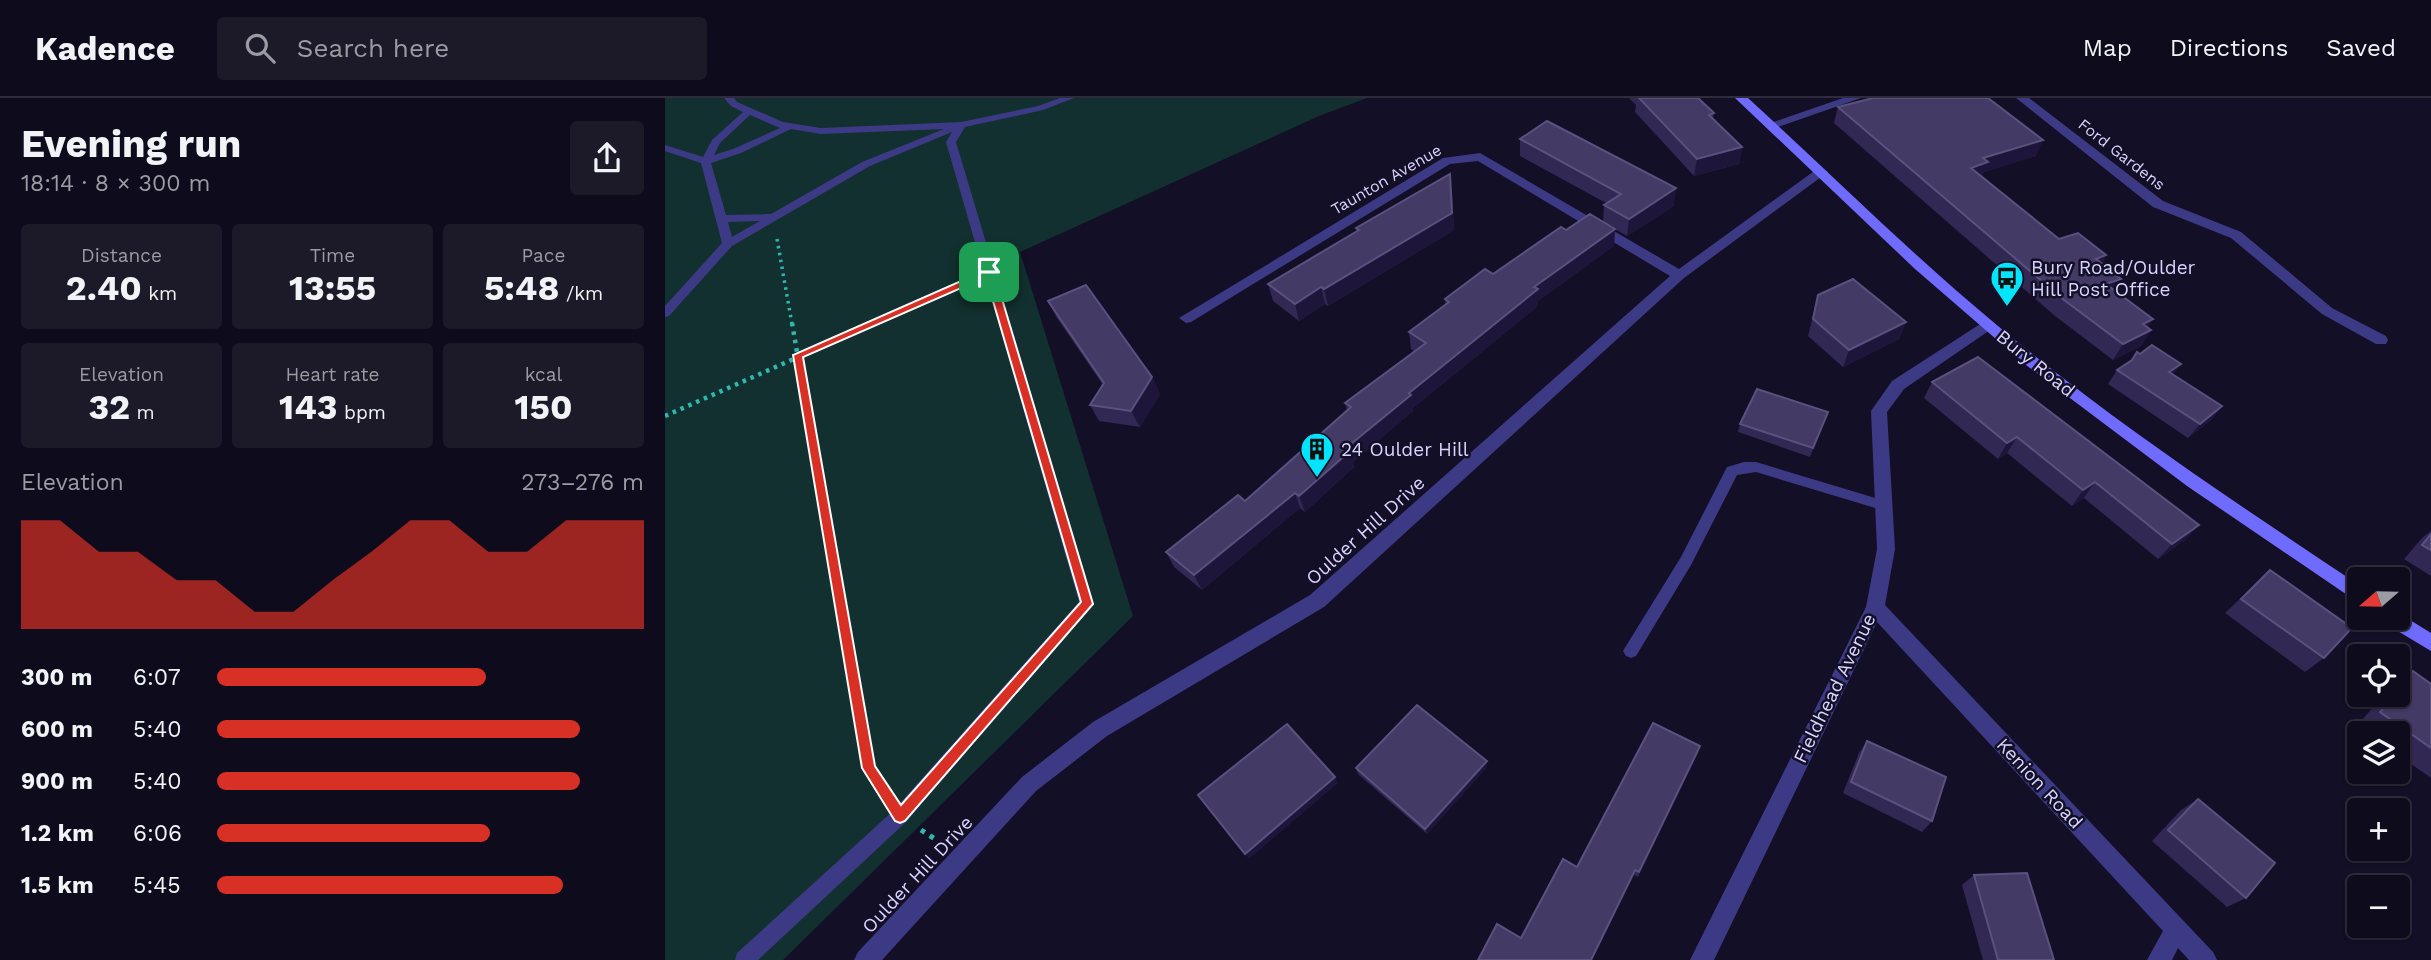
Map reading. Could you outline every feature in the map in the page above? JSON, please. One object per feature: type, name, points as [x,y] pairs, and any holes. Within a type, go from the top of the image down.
[{"type":"main road","name":"Bury Road","points":[[1741,98],[1988,324],[2125,433],[2347,587]]},
{"type":"main road","points":[[2410,629],[2431,643]]},
{"type":"street","points":[[1771,125],[1855,98]]},
{"type":"street","name":"Ford Gardens","points":[[2022,98],[2158,204],[2236,235],[2327,311],[2381,340]]},
{"type":"street","name":"Taunton Avenue","points":[[1186,318],[1447,161],[1480,157],[1679,275]]},
{"type":"street","name":"Oulder Hill Drive","points":[[866,960],[1029,784],[1100,729],[1317,601],[1679,275],[1822,172]]},
{"type":"street","name":"Fieldhead Avenue","points":[[1702,960],[1875,607],[1886,550],[1878,411],[1898,386],[1988,324]]},
{"type":"street","name":"Kenion Road","points":[[1875,607],[2205,960]]},
{"type":"street","points":[[2159,960],[2176,930]]},
{"type":"lane","points":[[729,98],[734,104],[749,111],[791,126],[821,131],[961,125],[1039,108],[1069,98]]},
{"type":"lane","points":[[728,244],[706,161],[716,142],[749,111]]},
{"type":"lane","points":[[665,313],[728,244],[866,164],[961,125]]},
{"type":"lane","points":[[744,960],[900,816],[1087,604],[951,142],[961,125]]},
{"type":"lane","points":[[665,148],[706,161],[737,152],[791,126]]},
{"type":"lane","points":[[722,219],[773,217]]},
{"type":"lane","points":[[1631,651],[1686,561],[1732,471],[1756,467],[1882,505]]},
{"type":"path","points":[[773,217],[869,768],[900,816],[962,857]]},
{"type":"path","points":[[665,416],[989,272]]},
{"type":"green space","points":[[665,98],[1367,98],[1319,116],[1020,252],[1133,616],[783,960],[665,960]]},
{"type":"building","points":[[1639,98],[1698,98],[1714,113],[1709,115],[1742,147],[1697,159]]},
{"type":"building","points":[[1873,98],[1988,98],[2043,140],[1983,158],[1988,162],[1971,168],[2059,239],[2078,233],[2106,255],[2096,259],[2121,279],[2106,284],[2153,319],[2143,324],[2151,330],[2123,344],[2064,300],[1838,107]]},
{"type":"building","points":[[1547,121],[1676,188],[1629,219],[1604,205],[1621,194],[1520,139]]},
{"type":"building","points":[[1450,174],[1452,213],[1295,304],[1268,284],[1359,230],[1356,228]]},
{"type":"building","points":[[1590,214],[1615,229],[1534,287],[1538,289],[1409,393],[1411,395],[1346,448],[1350,451],[1299,496],[1295,493],[1194,575],[1166,552],[1238,495],[1245,501],[1351,407],[1345,403],[1426,343],[1409,332],[1449,302],[1445,299],[1485,269],[1493,274],[1561,227],[1566,230]]},
{"type":"building","points":[[1853,279],[1906,322],[1849,350],[1813,319],[1818,295]]},
{"type":"building","points":[[1086,285],[1152,377],[1131,411],[1090,405],[1104,383],[1048,301]]},
{"type":"building","points":[[2152,345],[2181,364],[2169,372],[2222,406],[2200,424],[2117,370],[2132,360],[2137,352],[2140,354]]},
{"type":"building","points":[[1978,357],[2199,525],[2172,544],[2095,482],[2083,490],[2017,437],[2007,443],[1932,382]]},
{"type":"building","points":[[1757,389],[1828,412],[1813,448],[1740,424]]},
{"type":"building","points":[[2431,534],[2431,550],[2422,545]]},
{"type":"building","points":[[2270,570],[2347,624],[2347,630],[2350,630],[2324,658],[2241,599]]},
{"type":"building","points":[[2413,671],[2431,684],[2431,748],[2410,733],[2410,721],[2393,721],[2380,712],[2384,707],[2410,707],[2410,675]]},
{"type":"building","points":[[1417,705],[1487,761],[1425,829],[1356,768]]},
{"type":"building","points":[[1653,723],[1700,746],[1639,872],[1635,870],[1591,960],[1478,960],[1497,924],[1521,938],[1563,859],[1577,867]]},
{"type":"building","points":[[1287,724],[1335,777],[1245,854],[1198,795]]},
{"type":"building","points":[[1867,741],[1946,777],[1932,821],[1851,782]]},
{"type":"building","points":[[2198,799],[2275,863],[2246,898],[2168,830]]},
{"type":"building","points":[[2027,873],[2054,960],[1998,960],[1974,875]]},
{"type":"place","name":"Bury Road/Oulder Hill Post Office","points":[[2007,308]]},
{"type":"place","name":"24 Oulder Hill","points":[[1317,479]]},
{"type":"route","points":[[989,272],[1087,604],[900,816],[869,768],[798,355],[989,272]]}]
